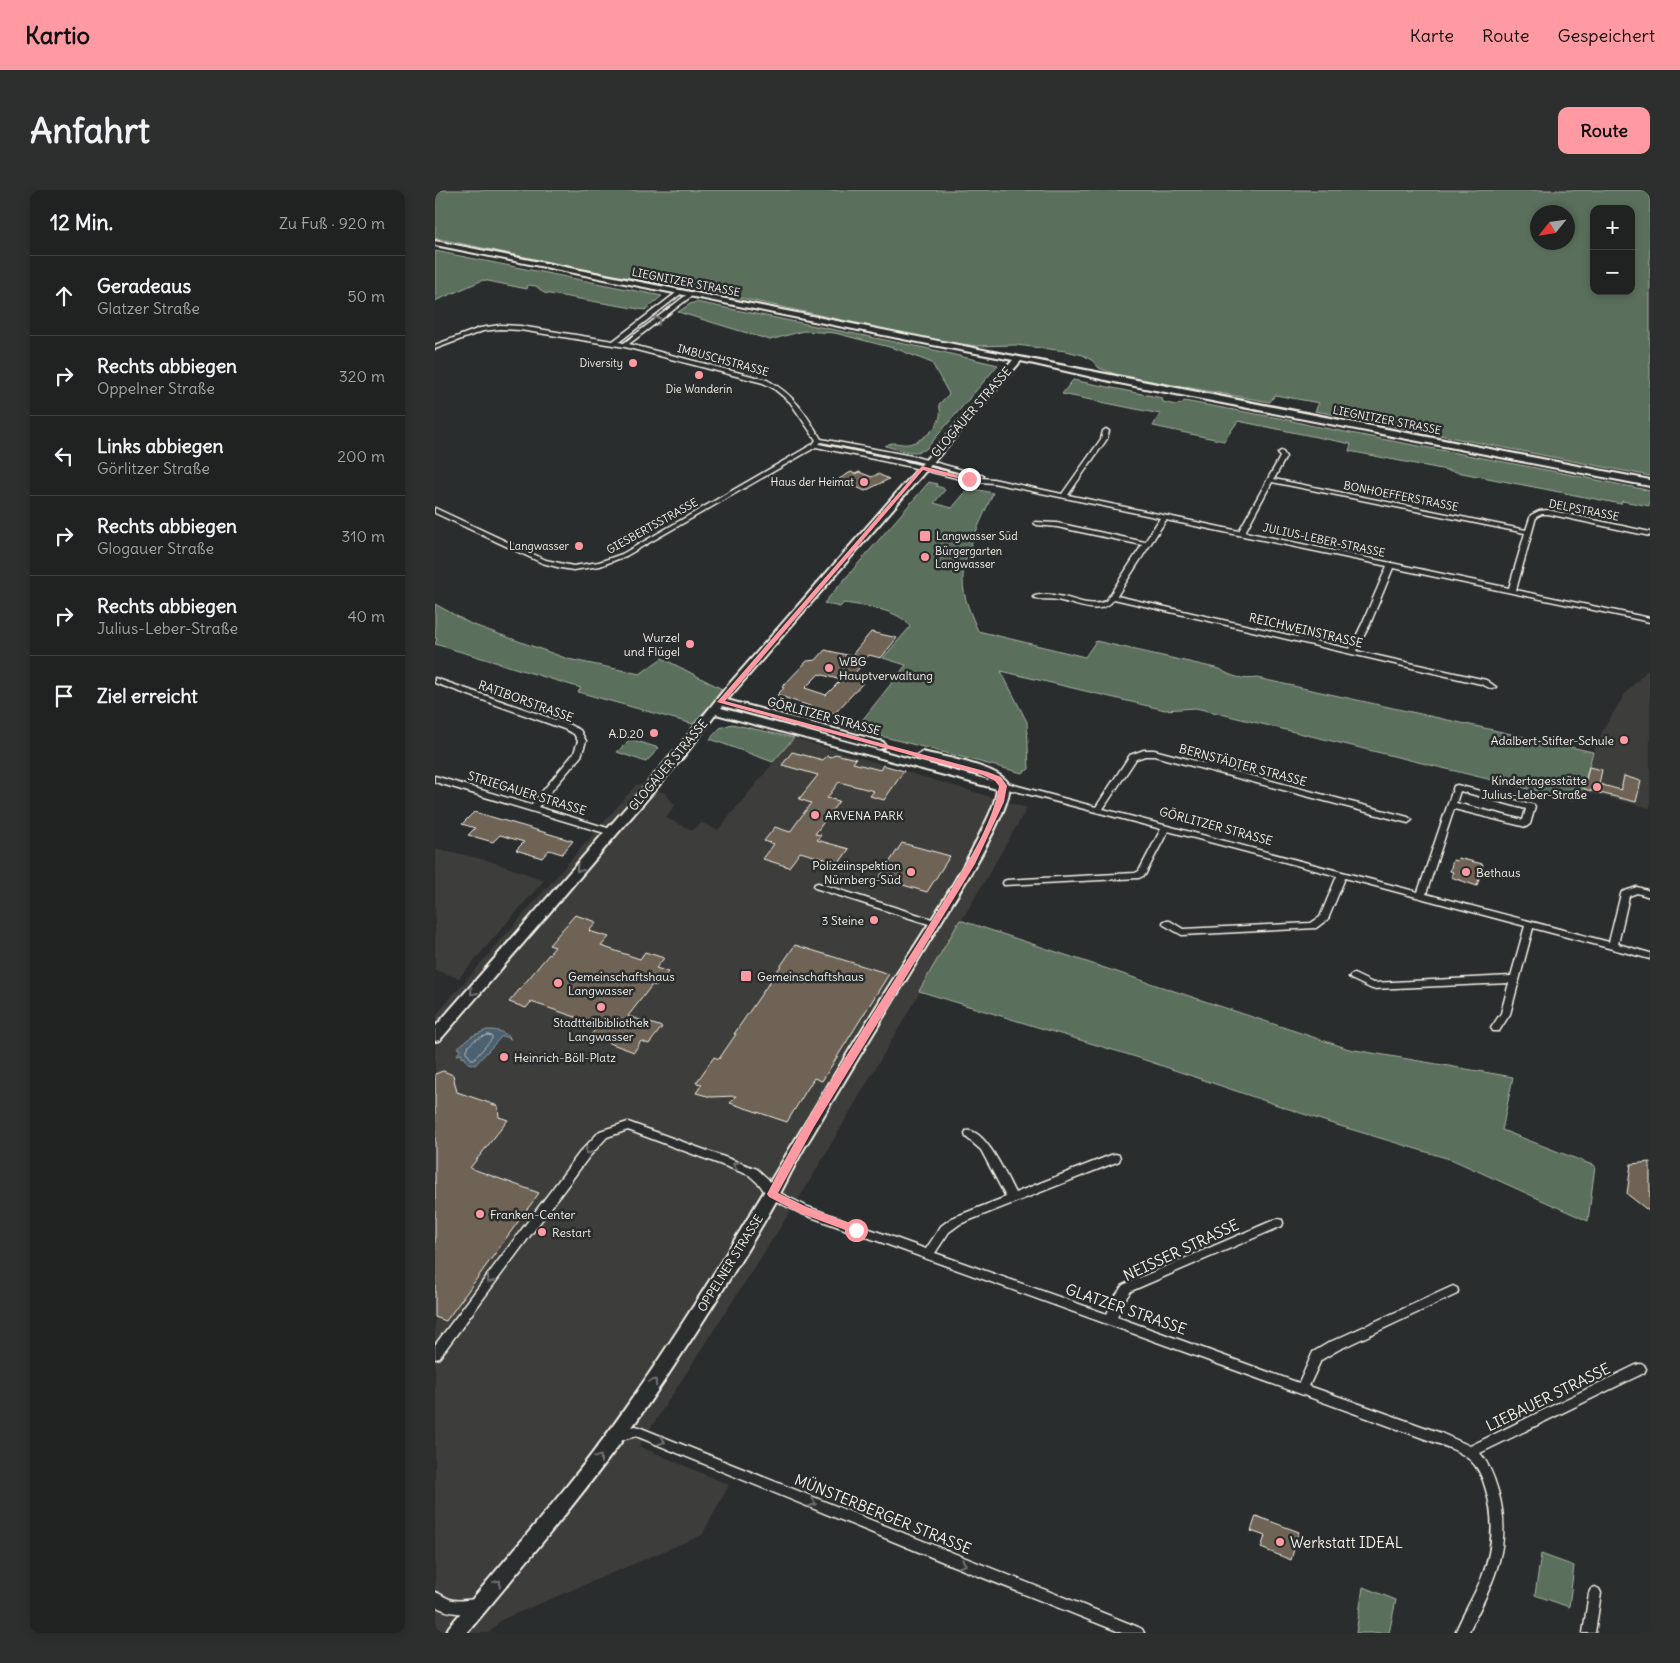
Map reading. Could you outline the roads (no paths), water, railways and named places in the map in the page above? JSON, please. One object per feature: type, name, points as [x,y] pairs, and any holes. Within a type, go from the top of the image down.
[{"type":"street","name":"LIEGNITZER STRASSE","points":[[435,243],[933,343],[955,350],[1017,360],[1650,482]]},
{"type":"street","points":[[614,343],[681,292]]},
{"type":"street","points":[[625,345],[691,294]]},
{"type":"street","name":"IMBUSCHSTRASSE","points":[[435,347],[473,331],[500,327],[533,330],[625,345],[768,382],[791,397],[817,443]]},
{"type":"street","name":"GLOGAUER STRASSE","points":[[435,1036],[679,753],[717,706],[1017,360]]},
{"type":"street","points":[[1064,496],[1105,439],[1106,431]]},
{"type":"street","points":[[817,443],[925,465]]},
{"type":"street","name":"GIESBERTSSTRASSE","points":[[435,510],[544,562],[573,568],[600,564],[624,556],[817,443]]},
{"type":"street","points":[[1241,533],[1283,457],[1281,453]]},
{"type":"street","name":"JULIUS-LEBER-STRASSE","points":[[925,465],[969,479],[993,481],[1650,620]]},
{"type":"street","name":"BONHOEFFERSTRASSE","points":[[1270,480],[1528,532]]},
{"type":"street","name":"DELPSTRASSE","points":[[1512,590],[1533,516],[1541,512],[1650,534]]},
{"type":"street","points":[[1037,598],[1054,597],[1096,607],[1103,606],[1114,597],[1145,544],[1164,517]]},
{"type":"street","points":[[1037,524],[1057,525],[1145,544]]},
{"type":"street","points":[[1352,652],[1391,565]]},
{"type":"street","name":"REICHWEINSTRASSE","points":[[1114,597],[1483,682],[1492,687]]},
{"type":"street","name":"RATIBORSTRASSE","points":[[435,680],[567,726],[577,732],[582,741],[578,754],[533,808]]},
{"type":"street","name":"GÖRLITZER STRASSE","points":[[717,706],[986,773],[998,779],[1003,786],[1099,809],[1650,956]]},
{"type":"street","name":"BERNSTÄDTER STRASSE","points":[[1099,809],[1133,757],[1144,753],[1154,753],[1408,820]]},
{"type":"street","name":"STRIEGAUER STRASSE","points":[[435,779],[611,832]]},
{"type":"street","name":"OPPELNER STRASSE","points":[[455,1633],[571,1494],[616,1436],[673,1352],[772,1194],[807,1130],[935,923],[983,840],[1001,802],[1003,786]]},
{"type":"street","points":[[1421,895],[1451,805],[1457,788],[1531,807],[1526,824],[1451,805]]},
{"type":"street","points":[[1007,883],[1136,876],[1142,873],[1166,827]]},
{"type":"street","points":[[1167,923],[1182,932],[1313,926],[1324,919],[1342,874]]},
{"type":"street","points":[[818,886],[935,923]]},
{"type":"street","points":[[1613,946],[1625,894],[1637,890],[1650,894]]},
{"type":"street","points":[[1496,1028],[1505,1014],[1530,924]]},
{"type":"street","points":[[1354,976],[1372,986],[1514,980]]},
{"type":"street","points":[[435,1354],[584,1155],[604,1134],[628,1126],[733,1164],[759,1176],[772,1194]]},
{"type":"street","points":[[970,1134],[985,1147],[1013,1198]]},
{"type":"street","points":[[929,1255],[945,1229],[956,1221],[1115,1158]]},
{"type":"street","name":"GLATZER STRASSE","points":[[772,1194],[803,1210],[1302,1388],[1441,1439],[1470,1452]]},
{"type":"street","name":"NEISSER STRASSE","points":[[1110,1320],[1119,1298],[1127,1288],[1278,1223]]},
{"type":"street","points":[[1302,1388],[1317,1356],[1334,1346],[1453,1291]]},
{"type":"street","name":"LIEBAUER STRASSE","points":[[1470,1452],[1640,1369]]},
{"type":"street","name":"MÜNSTERBERGER STRASSE","points":[[616,1436],[636,1432],[657,1439],[1138,1633]]},
{"type":"street","points":[[1461,1633],[1492,1570],[1499,1534],[1497,1511],[1492,1489],[1480,1462],[1470,1452]]},
{"type":"street","points":[[1589,1633],[1595,1593]]},
{"type":"street","points":[[435,1598],[442,1605],[450,1607],[466,1607],[480,1604]]},
{"type":"water","points":[[487,1030],[500,1031],[511,1039],[502,1036],[475,1065],[468,1063],[464,1057],[462,1058],[462,1054],[457,1055],[461,1049],[457,1048],[472,1036]]},
{"type":"place","name":"Diversity","points":[[633,363]]},
{"type":"place","name":"Die Wanderin","points":[[699,375]]},
{"type":"place","name":"Haus der Heimat","points":[[864,482]]},
{"type":"place","name":"Langwasser Süd","points":[[925,536]]},
{"type":"place","name":"Langwasser","points":[[579,546]]},
{"type":"place","name":"Bürgergarten Langwasser","points":[[925,557]]},
{"type":"place","name":"Wurzel und Flügel","points":[[690,644]]},
{"type":"place","name":"WBG Hauptverwaltung","points":[[829,668]]},
{"type":"place","name":"A.D.20","points":[[654,733]]},
{"type":"place","name":"Adalbert-Stifter-Schule","points":[[1624,740]]},
{"type":"place","name":"Kindertagesstätte Julius-Leber-Straße","points":[[1597,787]]},
{"type":"place","name":"ARVENA PARK","points":[[815,815]]},
{"type":"place","name":"Polizeiinspektion Nürnberg-Süd","points":[[911,872]]},
{"type":"place","name":"Bethaus","points":[[1466,872]]},
{"type":"place","name":"3 Steine","points":[[874,920]]},
{"type":"place","name":"Gemeinschaftshaus","points":[[746,976]]},
{"type":"place","name":"Gemeinschaftshaus Langwasser","points":[[558,983]]},
{"type":"place","name":"Stadtteilbibliothek Langwasser","points":[[601,1007]]},
{"type":"place","name":"Heinrich-Böll-Platz","points":[[504,1057]]},
{"type":"place","name":"Franken-Center","points":[[480,1214]]},
{"type":"place","name":"Restart","points":[[542,1232]]},
{"type":"place","name":"Werkstatt IDEAL","points":[[1280,1542]]}]
